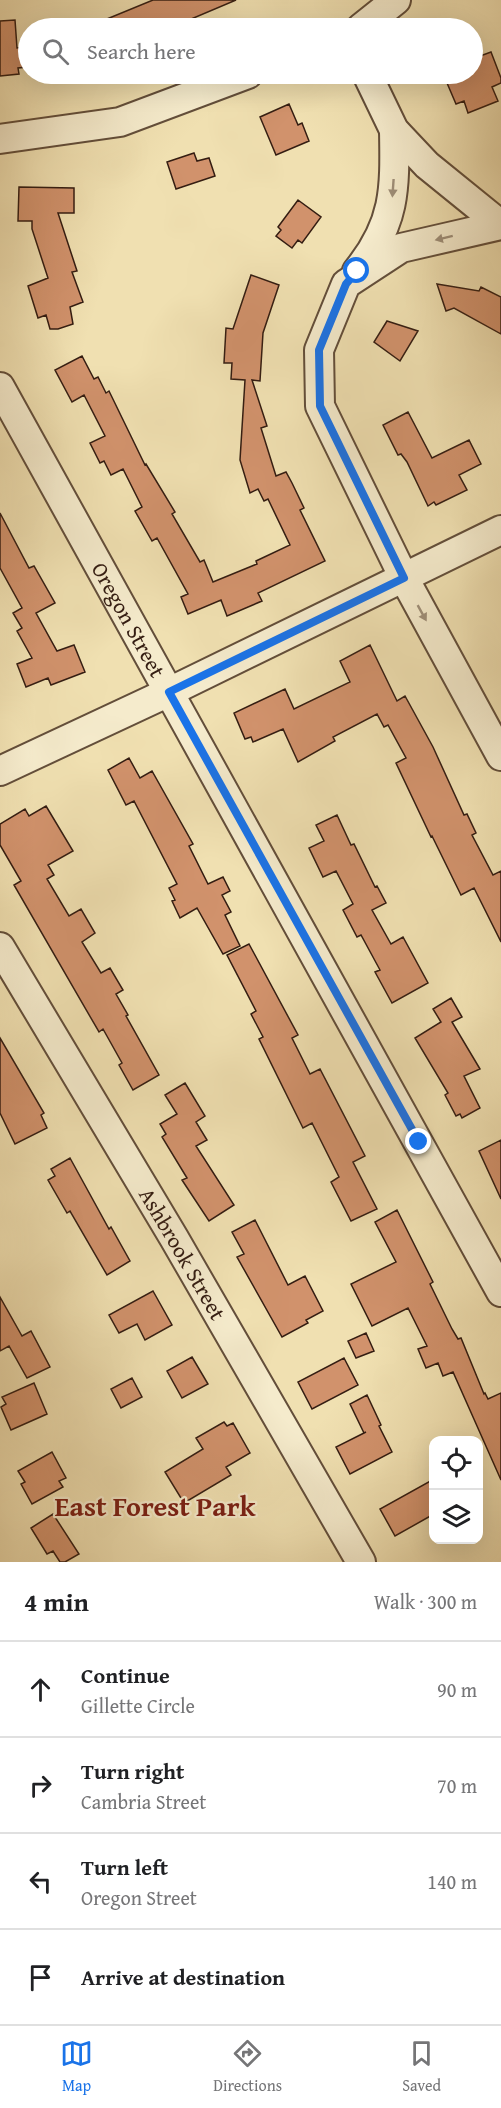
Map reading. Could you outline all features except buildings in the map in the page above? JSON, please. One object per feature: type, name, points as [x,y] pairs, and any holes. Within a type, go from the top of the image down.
[{"type":"street","points":[[374,18],[396,0]]},
{"type":"street","points":[[0,139],[120,122],[221,84]]},
{"type":"street","points":[[372,84],[394,130],[427,165],[501,225]]},
{"type":"street","points":[[394,130],[391,211],[376,244],[346,284],[319,350],[320,406],[404,578],[501,756]]},
{"type":"street","points":[[346,284],[401,248],[501,225]]},
{"type":"street","name":"Oregon Street","points":[[0,387],[501,1292]]},
{"type":"street","points":[[0,771],[169,692],[501,530]]},
{"type":"street","name":"Ashbrook Street","points":[[0,947],[174,1238],[361,1562]]},
{"type":"district","name":"East Forest Park","points":[[155,1505]]},
{"type":"route","points":[[357,271],[346,284],[319,350],[320,406],[404,578],[169,692],[419,1142]]}]
